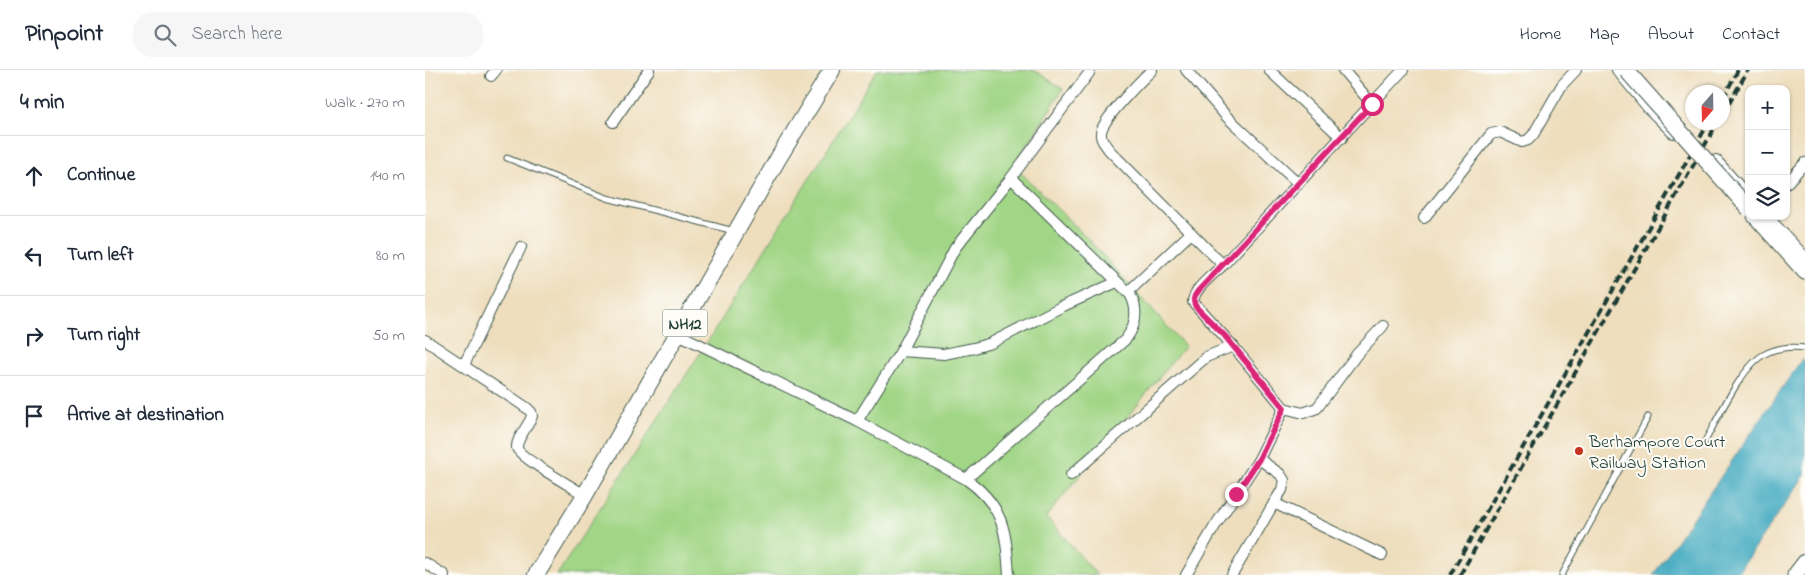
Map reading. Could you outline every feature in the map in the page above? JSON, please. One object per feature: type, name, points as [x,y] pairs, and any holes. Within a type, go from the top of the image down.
[{"type":"main road","name":"NH12","points":[[536,575],[585,495],[779,157],[832,70]]},
{"type":"street","points":[[613,122],[649,70]]},
{"type":"street","points":[[1151,70],[1102,127],[1102,140],[1109,150],[1223,265]]},
{"type":"street","points":[[1186,70],[1227,117],[1297,183]]},
{"type":"street","points":[[1269,70],[1342,138]]},
{"type":"street","points":[[1343,70],[1372,104]]},
{"type":"street","points":[[1383,326],[1357,354],[1317,408],[1303,413],[1284,408],[1233,346],[1193,302],[1199,290],[1297,183],[1342,138],[1403,70]]},
{"type":"street","points":[[1424,218],[1491,134],[1500,132],[1522,142],[1528,140],[1533,135],[1562,85],[1576,70]]},
{"type":"street","points":[[1617,70],[1649,110],[1692,152],[1805,281]]},
{"type":"street","points":[[1626,70],[1745,204]]},
{"type":"street","points":[[1633,70],[1659,102],[1704,147],[1745,193]]},
{"type":"street","points":[[857,421],[901,351],[955,248],[1011,178],[1089,73]]},
{"type":"street","points":[[1790,180],[1805,163]]},
{"type":"street","points":[[966,480],[1126,339],[1132,331],[1136,311],[1135,303],[1128,292],[1011,178]]},
{"type":"street","points":[[1759,220],[1805,272]]},
{"type":"street","points":[[1771,220],[1805,256]]},
{"type":"street","points":[[1128,292],[1191,233]]},
{"type":"street","points":[[464,364],[521,247]]},
{"type":"street","points":[[901,351],[944,354],[991,343],[1061,307],[1117,282]]},
{"type":"street","points":[[678,334],[857,421],[979,488],[997,512],[1004,527],[1007,541],[1009,575]]},
{"type":"street","points":[[425,340],[464,364],[531,412],[532,419],[518,442],[519,452],[585,495]]},
{"type":"street","points":[[1071,475],[1206,358],[1233,346]]},
{"type":"street","points":[[1186,575],[1215,526],[1259,459],[1284,408]]},
{"type":"street","points":[[1233,575],[1282,490],[1284,480],[1280,474],[1259,459]]},
{"type":"street","points":[[1274,503],[1382,555]]},
{"type":"street","points":[[1795,575],[1805,562]]},
{"type":"street","points":[[425,563],[444,575]]},
{"type":"lane","points":[[507,158],[607,198],[737,232]]},
{"type":"lane","points":[[1704,443],[1741,379],[1753,364],[1763,355],[1777,350],[1792,346],[1805,348]]},
{"type":"lane","points":[[1562,575],[1648,417]]},
{"type":"green space","points":[[877,70],[1034,70],[1063,89],[1014,166],[1087,238],[1185,346],[1046,517],[1097,575],[557,575],[710,338]]},
{"type":"water","points":[[1802,359],[1805,362],[1805,475],[1736,575],[1653,575]]},
{"type":"railway","points":[[1730,85],[1738,70]]},
{"type":"railway","points":[[1730,102],[1748,70]]},
{"type":"railway","points":[[1450,575],[1704,130]]},
{"type":"railway","points":[[1460,575],[1713,130]]},
{"type":"place","name":"Berhampore Court Railway Station","points":[[1579,451]]},
{"type":"route","points":[[1236,494],[1259,459],[1284,408],[1225,336],[1196,307],[1193,302],[1194,297],[1372,104]]}]
